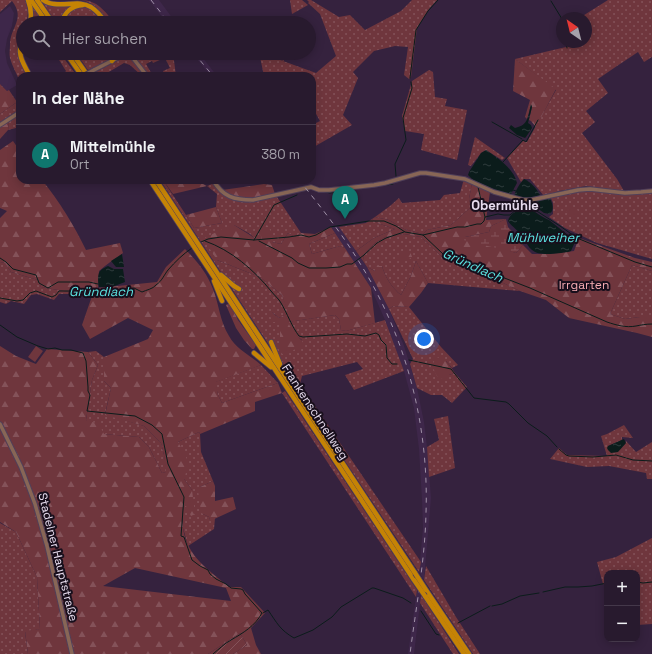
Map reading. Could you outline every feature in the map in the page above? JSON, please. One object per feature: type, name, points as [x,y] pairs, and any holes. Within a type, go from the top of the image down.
[{"type":"highway","points":[[28,0],[31,16]]},
{"type":"highway","points":[[31,0],[42,16]]},
{"type":"highway","points":[[38,0],[48,16]]},
{"type":"highway","points":[[43,0],[54,4],[82,3],[88,5],[100,16]]},
{"type":"highway","points":[[64,16],[68,10],[75,6],[88,5]]},
{"type":"highway","points":[[21,60],[28,72]]},
{"type":"highway","points":[[71,60],[79,72]]},
{"type":"highway","points":[[77,60],[85,72]]},
{"type":"highway","name":"Frankenschnellweg","points":[[153,184],[211,268],[469,654]]},
{"type":"highway","name":"Frankenschnellweg","points":[[158,184],[211,268]]},
{"type":"highway","points":[[211,268],[239,289]]},
{"type":"highway","points":[[211,268],[222,301]]},
{"type":"highway","points":[[271,342],[282,375]]},
{"type":"highway","points":[[254,353],[282,375]]},
{"type":"highway","name":"Frankenschnellweg","points":[[282,375],[414,580],[464,654]]},
{"type":"street","points":[[134,60],[144,72]]},
{"type":"street","points":[[90,72],[112,61]]},
{"type":"street","points":[[0,125],[16,115]]},
{"type":"street","points":[[215,184],[223,193],[243,200],[253,200],[311,187],[319,190],[329,190],[374,185],[420,173],[465,179],[494,192],[523,200],[531,200],[578,190],[590,189],[625,193],[652,191]]},
{"type":"street","name":"Stadelner Hauptstraße","points":[[0,424],[21,467],[35,504],[47,546],[72,654]]},
{"type":"shaded area","points":[[149,0],[159,0],[171,16],[162,16]]},
{"type":"shaded area","points":[[10,6],[14,13],[5,51],[7,63],[16,86],[7,91],[0,84],[0,14]]},
{"type":"shaded area","points":[[198,60],[204,60],[214,72],[208,72]]},
{"type":"shaded area","points":[[331,227],[339,227],[367,267],[389,309],[404,346],[417,388],[424,422],[431,498],[424,580],[419,572],[423,528],[419,449],[414,408],[404,371],[371,288]]},
{"type":"shaded area","points":[[417,590],[421,595],[414,654],[408,654]]},
{"type":"green space","points":[[0,0],[25,0],[28,10],[28,16],[18,16],[16,7],[12,1],[0,12]]},
{"type":"green space","points":[[41,0],[47,4],[80,3],[91,10],[97,16],[51,16]]},
{"type":"green space","points":[[80,0],[86,0],[96,4],[109,16],[105,16],[94,5]]},
{"type":"green space","points":[[290,0],[302,0],[308,5],[292,14]]},
{"type":"green space","points":[[307,0],[311,0],[339,17],[350,15],[365,30],[401,11],[412,0],[437,0],[429,9],[417,28],[411,77],[409,79],[404,75],[408,47],[395,46],[374,51],[353,72],[358,78],[343,115],[352,125],[316,146],[316,123],[320,121],[316,114],[316,73],[336,56],[320,14],[308,3],[309,2]]},
{"type":"green space","points":[[608,0],[652,0],[652,57],[644,62],[638,52],[598,79],[608,93],[586,111],[595,122],[582,133],[617,179],[624,191],[586,186],[559,191],[544,196],[530,179],[524,179],[521,182],[507,158],[523,141],[527,142],[556,90],[515,59],[562,48],[592,48],[592,12],[589,12]]},
{"type":"green space","points":[[31,3],[39,16],[31,16]]},
{"type":"green space","points":[[16,23],[16,60],[20,60],[26,72],[16,73],[12,64],[10,55],[12,33]]},
{"type":"green space","points":[[515,59],[556,89],[536,127],[529,120],[532,107],[531,105],[527,119],[525,117],[530,100],[513,91]]},
{"type":"green space","points":[[59,60],[65,60],[74,72],[65,72]]},
{"type":"green space","points":[[81,60],[108,60],[107,61],[88,70]]},
{"type":"green space","points":[[119,60],[160,60],[153,63],[152,61],[146,64],[151,72],[138,72],[130,65],[124,63],[109,72],[96,72]]},
{"type":"green space","points":[[166,60],[174,60],[175,72],[163,72],[170,68]]},
{"type":"green space","points":[[261,60],[280,60],[313,72],[263,72]]},
{"type":"green space","points":[[429,70],[433,72],[435,97],[447,99],[445,106],[467,110],[457,160],[421,150],[424,134],[405,131],[402,116],[412,81]]},
{"type":"green space","points":[[0,84],[7,91],[9,90],[16,103],[0,114]]},
{"type":"green space","points":[[16,103],[16,112],[0,122],[0,114]]},
{"type":"green space","points":[[16,118],[16,128],[8,130],[9,122]]},
{"type":"green space","points":[[9,122],[8,130],[0,139],[0,127]]},
{"type":"green space","points":[[475,137],[505,158],[502,160],[486,150],[481,153],[471,166],[468,165]]},
{"type":"green space","points":[[13,141],[16,145],[16,184],[45,184],[66,214],[86,250],[120,243],[123,253],[99,271],[98,288],[157,282],[166,267],[185,249],[194,258],[205,272],[211,283],[226,331],[232,341],[261,365],[216,382],[218,395],[222,403],[278,383],[282,393],[255,402],[255,411],[200,434],[199,432],[178,442],[189,463],[184,479],[192,490],[195,514],[191,516],[186,506],[183,506],[185,538],[194,555],[207,569],[229,587],[241,587],[265,613],[251,628],[256,645],[261,654],[233,654],[247,645],[240,633],[208,654],[28,654],[25,631],[40,629],[37,577],[16,532],[0,522],[0,346],[16,356],[36,364],[47,349],[88,352],[98,365],[92,380],[86,420],[99,424],[104,434],[139,437],[149,447],[162,473],[166,472],[161,443],[144,426],[105,415],[111,388],[104,381],[104,357],[148,339],[153,330],[128,318],[90,339],[82,325],[92,296],[41,287],[38,280],[11,272],[5,263],[0,262],[0,218],[7,211],[0,208],[0,150]],"holes":[[[135,568],[226,588],[231,601],[103,586]]]},
{"type":"green space","points":[[464,179],[472,183],[469,199],[471,207],[451,225],[427,230],[423,234],[404,229],[389,220],[375,217],[399,198],[402,203],[440,200],[444,195],[460,193]]},
{"type":"green space","name":"Irrgarten","points":[[472,183],[490,192],[486,220],[506,219],[491,226],[489,232],[465,237],[516,253],[523,245],[532,254],[550,254],[574,251],[579,238],[635,258],[652,262],[652,271],[632,265],[610,314],[625,319],[652,317],[652,337],[569,318],[546,300],[520,291],[441,256],[421,237],[404,234],[385,237],[375,243],[364,254],[363,261],[356,251],[374,238],[395,229],[377,223],[372,219],[375,217],[389,220],[404,229],[423,234],[427,230],[451,225],[471,207],[469,199]]},
{"type":"green space","points":[[163,184],[166,184],[194,228],[222,223],[216,207],[217,194],[207,186],[212,184],[233,197],[246,199],[275,194],[301,233],[295,237],[288,233],[281,244],[254,238],[234,225],[217,260],[260,277],[282,295],[289,313],[279,318],[272,312],[280,321],[280,349],[302,340],[293,333],[287,322],[335,315],[339,319],[341,330],[346,331],[385,320],[404,371],[354,390],[345,375],[363,369],[357,362],[302,376],[300,384],[421,562],[419,572],[295,386],[280,358],[273,351]]},
{"type":"green space","points":[[166,184],[203,184],[207,186],[173,194]]},
{"type":"green space","points":[[264,184],[272,185],[275,194],[246,199],[233,197],[222,190]]},
{"type":"green space","points":[[583,190],[625,195],[652,192],[652,259],[597,243],[565,228],[549,217],[553,214],[553,203],[550,196]]},
{"type":"green space","points":[[570,206],[576,208],[579,213],[573,217],[569,215],[565,209],[566,207]]},
{"type":"green space","points":[[216,207],[222,223],[194,228],[186,215]]},
{"type":"green space","points":[[372,219],[377,223],[395,229],[374,238],[356,251],[339,227],[366,223]]},
{"type":"green space","points":[[506,219],[508,227],[523,245],[516,253],[463,240],[465,237],[489,232],[491,226]]},
{"type":"green space","points":[[261,224],[267,225],[272,233],[272,242],[281,244],[288,233],[295,237],[301,233],[315,234],[331,227],[335,233],[309,244],[312,254],[340,246],[345,248],[371,288],[375,323],[346,331],[341,330],[339,319],[335,315],[288,322],[305,346],[282,354],[280,349],[280,322],[273,322],[269,314],[271,312],[279,318],[288,313],[282,295],[260,277],[217,260],[206,243],[205,238],[222,229],[234,225],[254,238],[262,239],[259,230]]},
{"type":"green space","points":[[335,233],[345,248],[340,246],[312,254],[309,244]]},
{"type":"green space","points":[[404,234],[421,237],[441,256],[520,291],[428,283],[416,261],[411,276],[401,295],[389,282],[382,266],[375,271],[367,267],[363,261],[364,254],[375,243],[385,237]]},
{"type":"green space","points":[[404,251],[410,251],[412,257],[406,261],[401,259],[399,255]]},
{"type":"green space","points":[[416,261],[428,283],[409,307],[393,306],[389,309],[367,267],[375,271],[377,266],[382,266],[389,282],[401,295],[411,276]]},
{"type":"green space","points":[[0,262],[5,263],[11,272],[38,280],[41,287],[80,294],[59,294],[54,300],[37,294],[31,295],[24,304],[11,301],[6,304],[0,302]]},
{"type":"green space","points":[[632,265],[652,271],[652,317],[625,319],[610,314]]},
{"type":"green space","points":[[230,303],[238,320],[256,345],[254,349],[252,349],[244,340],[236,328],[226,305]]},
{"type":"green space","points":[[393,306],[409,307],[441,347],[458,365],[452,368],[446,361],[449,375],[455,373],[467,387],[452,403],[442,395],[431,395],[417,388],[410,364],[413,359],[389,309]]},
{"type":"green space","points":[[36,346],[43,351],[35,362],[28,357]]},
{"type":"green space","points":[[96,351],[104,357],[104,381],[111,388],[105,414],[144,426],[161,443],[167,472],[162,473],[149,447],[139,437],[103,434],[86,420],[92,380],[98,365],[88,352]]},
{"type":"green space","points":[[436,357],[445,361],[455,373],[449,375],[447,380],[438,378],[432,366]]},
{"type":"green space","points":[[261,365],[278,383],[222,403],[218,395],[215,382]]},
{"type":"green space","points":[[285,391],[417,590],[416,597],[282,393]]},
{"type":"green space","points":[[448,416],[455,468],[429,477],[427,447],[439,440],[434,419]]},
{"type":"green space","points":[[624,425],[633,438],[622,437],[622,440],[608,446],[617,452],[626,441],[636,452],[652,442],[652,479],[647,479],[646,473],[609,466],[587,467],[550,459],[559,448],[567,455],[607,456],[601,436]]},
{"type":"green space","points":[[199,432],[201,452],[213,481],[200,487],[203,514],[209,517],[210,520],[215,518],[214,529],[188,546],[183,528],[183,506],[186,506],[192,490],[184,479],[178,442]]},
{"type":"green space","points":[[213,481],[215,486],[215,501],[233,497],[236,509],[210,521],[209,517],[201,512],[198,490],[200,487]]},
{"type":"green space","points":[[0,523],[16,532],[37,577],[40,629],[25,632],[28,654],[0,654]]},
{"type":"green space","points":[[652,538],[652,624],[640,625],[640,570],[604,570],[603,584],[597,562],[616,557]]},
{"type":"green space","points":[[426,566],[480,654],[473,654],[424,580]]},
{"type":"green space","points":[[421,595],[459,654],[453,654],[420,603]]},
{"type":"green space","points":[[240,633],[247,645],[233,654],[208,654]]},
{"type":"water","points":[[531,104],[532,107],[528,123],[532,128],[525,138],[517,135],[509,128],[511,125],[515,128],[523,125],[527,119]]},
{"type":"water","points":[[486,150],[500,160],[513,173],[517,183],[511,194],[500,192],[482,185],[468,175],[481,153]]},
{"type":"water","points":[[524,179],[535,188],[540,195],[539,196],[526,199],[514,197],[515,192]]},
{"type":"water","points":[[550,198],[553,206],[550,214],[544,213],[534,206],[534,201]]},
{"type":"water","name":"Mühlweiher","points":[[528,209],[549,220],[573,239],[575,242],[571,251],[545,254],[535,252],[531,249],[508,221],[511,215],[518,211]]},
{"type":"water","points":[[122,254],[124,267],[116,267],[111,261]]},
{"type":"water","points":[[108,266],[114,269],[123,269],[125,282],[112,287],[99,287],[99,273],[102,269]]},
{"type":"water","points":[[624,439],[626,443],[618,452],[611,453],[608,450],[608,446]]},
{"type":"waterway","points":[[410,78],[416,30],[428,11],[438,0]]},
{"type":"waterway","points":[[551,1],[558,12]]},
{"type":"waterway","points":[[396,176],[395,164],[406,140],[403,118],[412,88],[411,82]]},
{"type":"waterway","points":[[503,162],[523,140],[526,142],[538,120]]},
{"type":"waterway","points":[[492,122],[522,139]]},
{"type":"waterway","points":[[386,185],[393,184]]},
{"type":"waterway","points":[[478,187],[485,217]]},
{"type":"waterway","points":[[321,191],[330,193],[364,188]]},
{"type":"waterway","points":[[254,240],[274,205],[297,195]]},
{"type":"waterway","points":[[423,235],[457,227],[481,224],[485,217],[498,214],[510,215],[517,209],[532,208],[577,238],[635,262],[652,267]]},
{"type":"waterway","name":"Gründlach","points":[[201,242],[208,239],[221,237],[254,240],[301,235],[309,237],[316,235],[330,227],[369,221],[384,221],[405,232],[423,235],[443,254],[530,288],[607,322],[629,327],[652,324]]},
{"type":"waterway","points":[[259,241],[309,268],[326,268],[352,264],[377,243],[386,238],[404,232]]},
{"type":"waterway","points":[[205,241],[233,255],[250,268],[280,302],[299,336],[347,334],[365,336],[376,333],[386,345],[387,358],[392,364],[397,364]]},
{"type":"waterway","name":"Gründlach","points":[[0,298],[17,301],[23,300],[30,293],[36,291],[52,297],[59,291],[102,291],[134,288],[142,292],[153,288],[173,264],[192,248]]},
{"type":"waterway","name":"Gründlach","points":[[0,258],[13,269],[36,275],[39,283],[48,288],[58,282],[89,282],[98,284]]},
{"type":"waterway","points":[[0,325],[17,337],[38,346],[48,349],[55,348],[83,353],[86,361],[88,391],[90,395],[87,411],[135,416],[152,425],[162,434],[168,464],[184,497],[181,536],[184,537],[192,560],[208,570],[216,579],[231,588],[243,590],[262,613],[256,622],[248,629],[226,643],[213,654]]},
{"type":"waterway","points":[[409,360],[451,369],[474,398],[506,402],[528,423],[547,436],[557,447]]},
{"type":"waterway","points":[[559,449],[569,456],[593,457],[616,455],[633,460],[652,461]]},
{"type":"waterway","points":[[640,582],[652,582]]},
{"type":"waterway","points":[[543,592],[565,587],[592,586],[604,584]]},
{"type":"waterway","points":[[263,613],[268,610],[282,629],[294,638],[313,630],[332,617],[341,607],[372,588],[403,598],[411,603]]},
{"type":"waterway","points":[[492,606],[502,604],[520,596],[539,593]]},
{"type":"waterway","points":[[458,623],[490,606]]},
{"type":"waterway","points":[[421,611],[436,634],[439,635]]},
{"type":"railway","points":[[151,0],[164,16]]},
{"type":"railway","points":[[200,60],[210,72]]},
{"type":"railway","points":[[302,184],[347,243],[377,293],[403,353],[412,384],[424,448],[426,513],[422,566],[410,654]]},
{"type":"place","name":"Mittelmühle","points":[[345,219]]},
{"type":"district","name":"Obermühle","points":[[505,205]]}]
